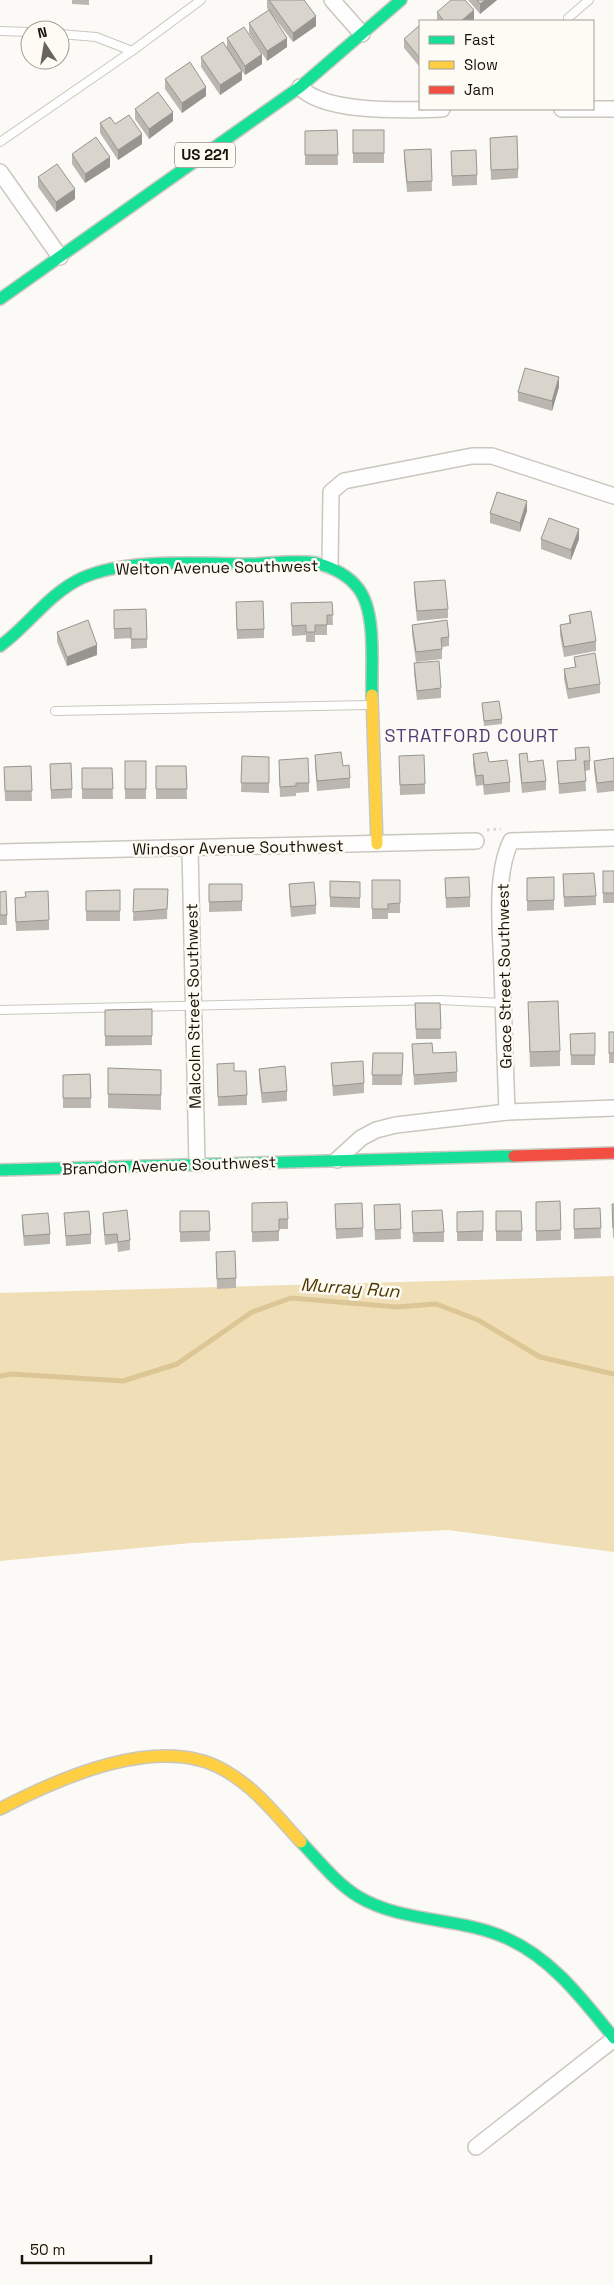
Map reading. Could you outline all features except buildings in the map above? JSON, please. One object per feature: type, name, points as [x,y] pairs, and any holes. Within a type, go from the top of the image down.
[{"type":"street","points":[[332,0],[362,34]]},
{"type":"street","name":"US 221","points":[[0,299],[300,87],[401,0]]},
{"type":"street","points":[[300,87],[317,100],[343,106],[419,108]]},
{"type":"street","points":[[596,109],[614,109]]},
{"type":"street","points":[[0,172],[60,257]]},
{"type":"street","name":"Welton Avenue Southwest","points":[[0,646],[54,594],[72,582],[91,573],[110,568],[314,563],[330,566],[331,492],[344,481],[472,456],[492,456],[614,496]]},
{"type":"street","points":[[330,566],[354,582],[364,594],[369,609],[377,844]]},
{"type":"street","name":"Grace Street Southwest","points":[[507,1112],[501,919],[502,865],[511,841],[614,838]]},
{"type":"street","name":"Windsor Avenue Southwest","points":[[0,852],[476,841]]},
{"type":"street","name":"Malcolm Street Southwest","points":[[190,849],[197,1164]]},
{"type":"street","points":[[337,1160],[361,1138],[376,1130],[396,1124],[507,1112],[614,1108]]},
{"type":"street","name":"Brandon Avenue Southwest","points":[[0,1170],[614,1153]]},
{"type":"street","points":[[0,1809],[53,1782],[116,1764],[150,1758],[179,1757],[198,1759],[217,1766],[257,1795],[347,1888],[376,1904],[489,1931],[526,1948],[573,1989],[614,2038],[476,2147]]},
{"type":"lane","points":[[0,142],[132,51],[201,0]]},
{"type":"lane","points":[[568,18],[589,0]]},
{"type":"lane","points":[[0,30],[20,31]]},
{"type":"lane","points":[[70,35],[96,37],[132,51]]},
{"type":"lane","points":[[596,109],[614,104]]},
{"type":"lane","points":[[55,711],[373,704]]},
{"type":"lane","points":[[0,1010],[193,1004],[439,1000],[503,1003]]},
{"type":"shaded area","points":[[614,1276],[614,1552],[448,1530],[191,1543],[0,1561],[0,1293]]},
{"type":"waterway","name":"Murray Run","points":[[0,1376],[12,1374],[123,1381],[177,1364],[252,1312],[291,1298],[397,1307],[436,1304],[478,1320],[540,1357],[614,1374]]},
{"type":"traffic: fast","points":[[0,299],[300,87],[401,0]]},
{"type":"traffic: fast","points":[[0,646],[59,592],[82,578],[101,571],[144,564],[167,563],[255,564],[309,562],[333,569],[344,575],[354,583],[364,598],[371,624],[372,695]]},
{"type":"traffic: fast","points":[[0,1170],[514,1156]]},
{"type":"traffic: fast","points":[[301,1842],[343,1886],[359,1897],[376,1905],[413,1916],[488,1931],[523,1946],[566,1981],[614,2038]]},
{"type":"traffic: slow","points":[[372,695],[377,844]]},
{"type":"traffic: slow","points":[[0,1809],[80,1773],[140,1758],[170,1756],[198,1760],[224,1770],[235,1777],[265,1803],[301,1842]]},
{"type":"traffic: jam","points":[[514,1156],[614,1153]]},
{"type":"district","name":"STRATFORD COURT","points":[[472,736]]}]
